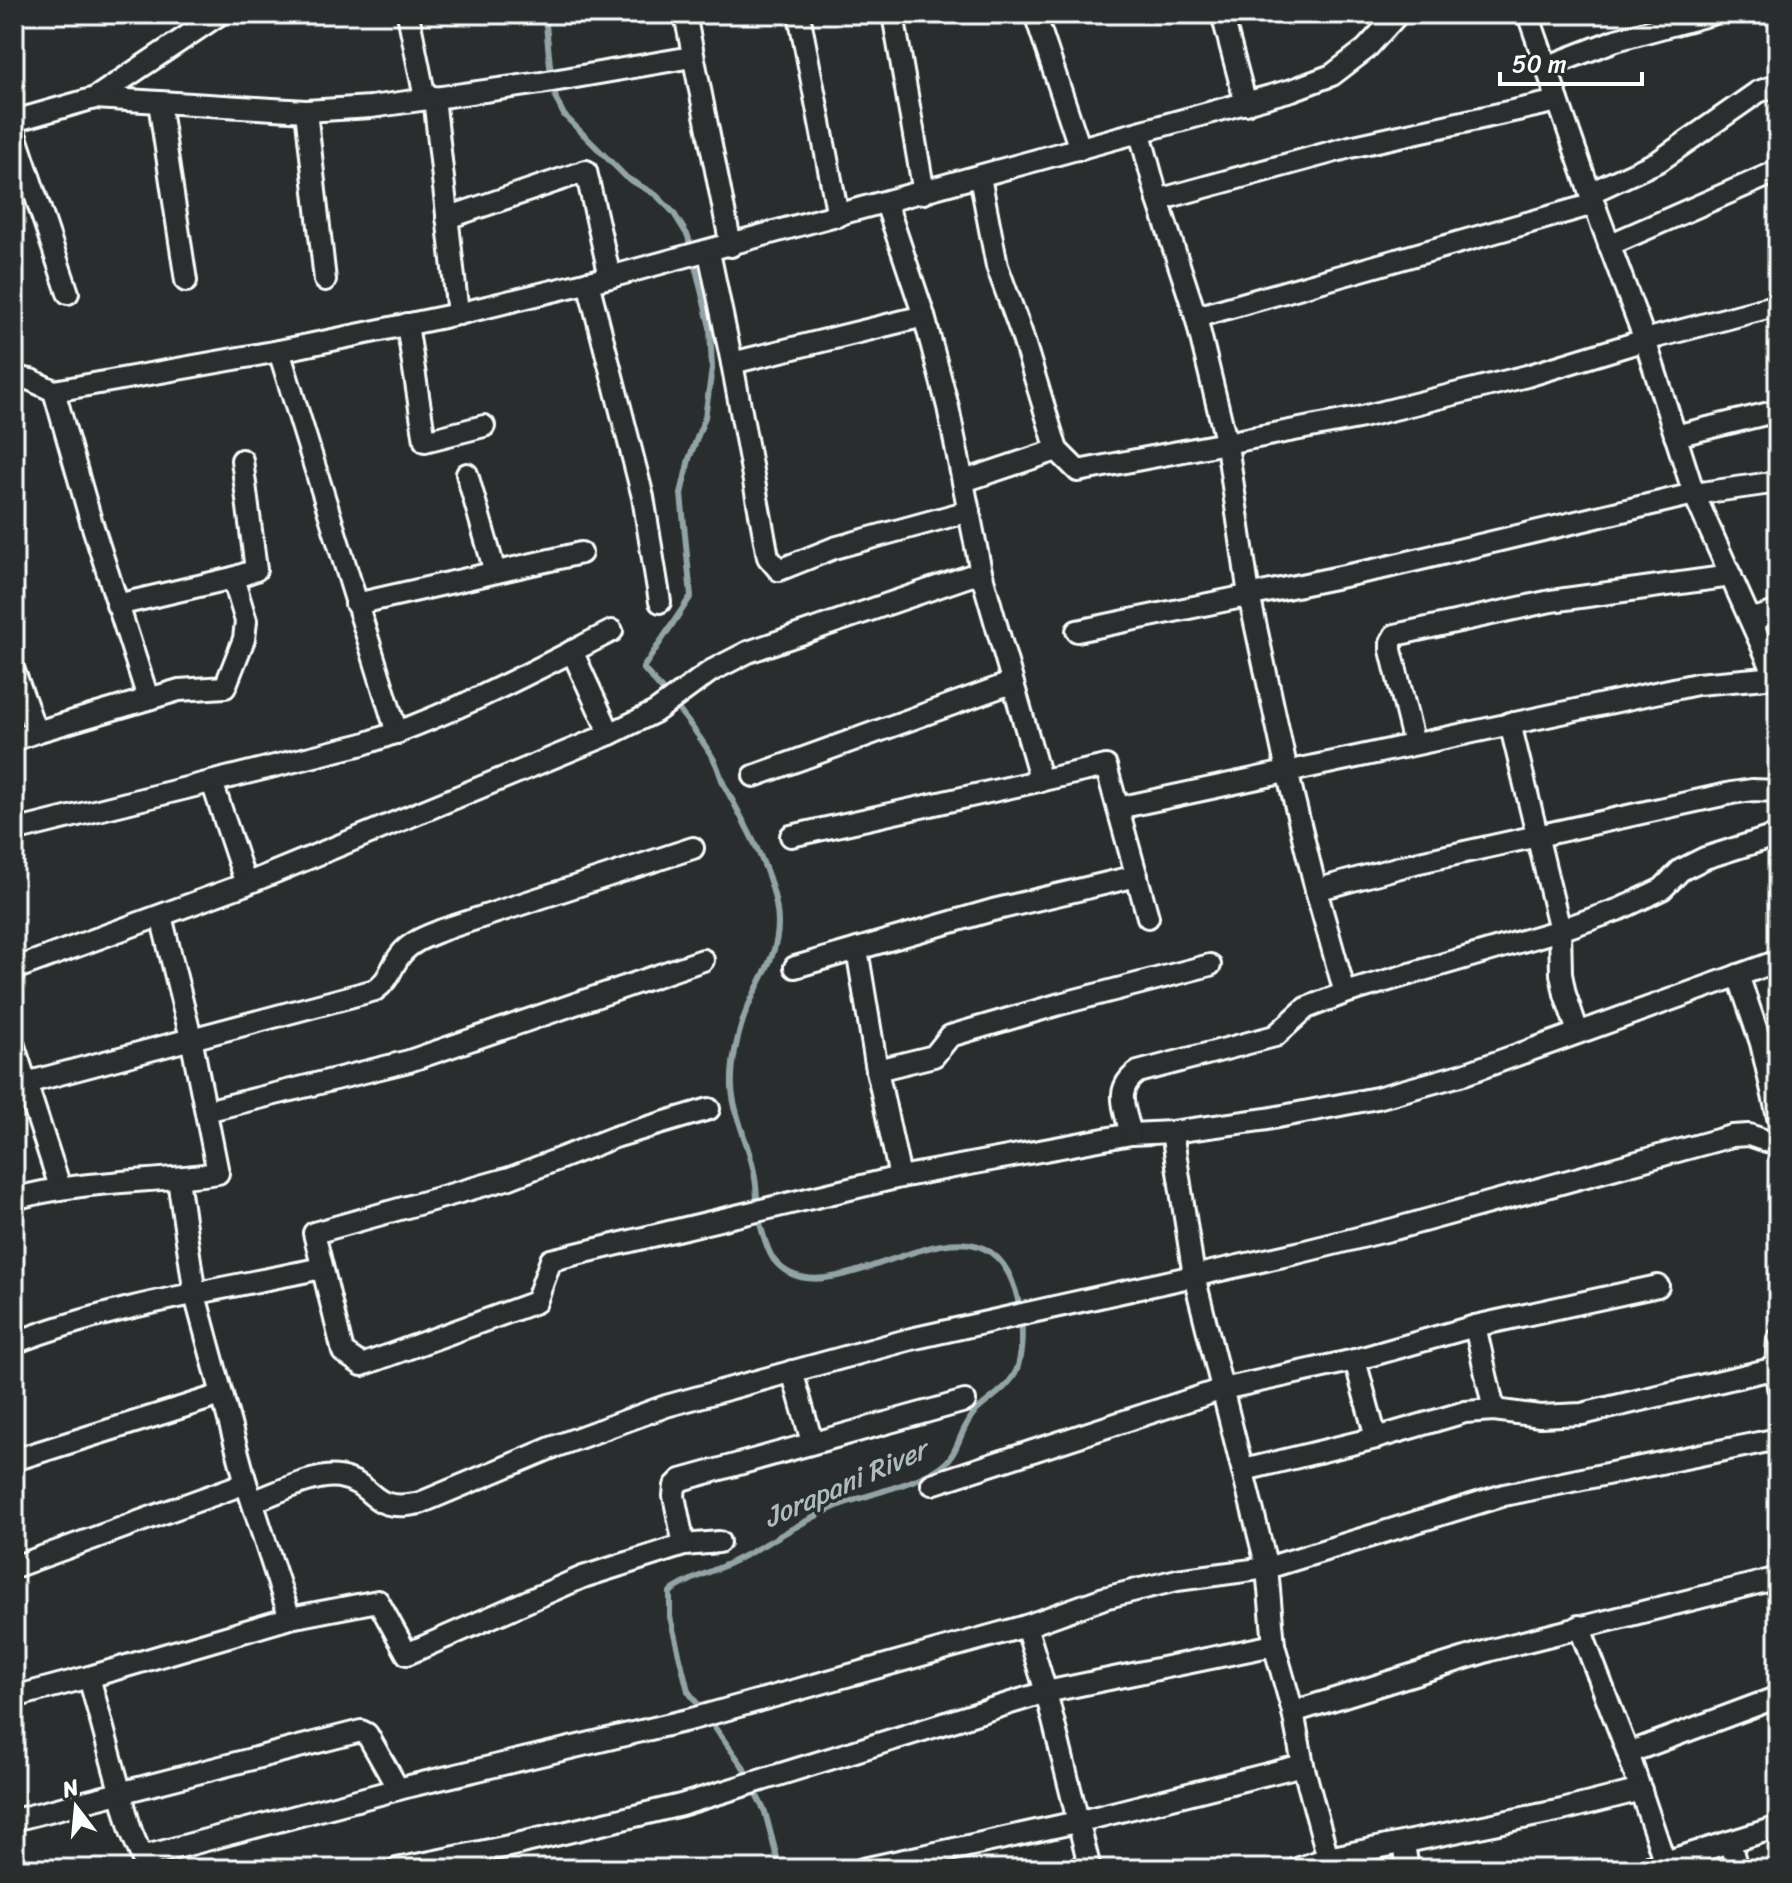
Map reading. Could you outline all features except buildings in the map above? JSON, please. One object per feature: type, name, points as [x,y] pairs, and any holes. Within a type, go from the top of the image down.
[{"type":"street","points":[[14,121],[95,98],[220,14]]},
{"type":"street","points":[[408,14],[429,98],[458,314]]},
{"type":"street","points":[[685,14],[731,246]]},
{"type":"street","points":[[799,14],[838,216]]},
{"type":"street","points":[[893,14],[924,193]]},
{"type":"street","points":[[1035,14],[1080,149]]},
{"type":"street","points":[[1222,14],[1246,104]]},
{"type":"street","points":[[14,377],[31,380],[54,391],[279,351],[458,314],[675,261],[1246,104],[1332,75],[1366,49],[1398,14]]},
{"type":"street","points":[[1118,808],[1697,684],[1777,679],[1694,494],[1645,340],[1528,14]]},
{"type":"street","points":[[1546,67],[1616,40],[1712,14]]},
{"type":"street","points":[[95,98],[306,111],[371,107],[541,83],[692,57]]},
{"type":"street","points":[[1196,317],[1592,198],[1659,161],[1758,92],[1778,85]]},
{"type":"street","points":[[1158,200],[1378,140],[1558,101]]},
{"type":"street","points":[[159,102],[186,281]]},
{"type":"street","points":[[306,111],[325,280]]},
{"type":"street","points":[[14,131],[68,293]]},
{"type":"street","points":[[1140,133],[1196,317],[1227,445],[1249,595],[1287,771],[1345,993]]},
{"type":"street","points":[[447,218],[586,171],[610,277]]},
{"type":"street","points":[[1609,245],[1778,171]]},
{"type":"street","points":[[980,177],[997,266],[1057,450],[1078,471],[1358,418],[1527,376],[1645,340],[1778,305]]},
{"type":"street","points":[[886,203],[924,316],[948,407],[981,572],[1041,781]]},
{"type":"street","points":[[705,253],[732,363],[768,557],[779,570],[834,548],[969,511]]},
{"type":"street","points":[[588,282],[643,497],[660,602]]},
{"type":"street","points":[[732,363],[924,316]]},
{"type":"street","points":[[407,324],[425,441],[484,426]]},
{"type":"street","points":[[279,351],[397,733]]},
{"type":"street","points":[[54,391],[117,605],[148,698]]},
{"type":"street","points":[[1675,436],[1778,411]]},
{"type":"street","points":[[964,481],[1057,450]]},
{"type":"street","points":[[117,605],[256,570],[242,460]]},
{"type":"street","points":[[467,474],[495,572]]},
{"type":"street","points":[[1077,631],[1383,568],[1694,494],[1778,482]]},
{"type":"street","points":[[356,604],[581,553]]},
{"type":"street","points":[[14,969],[246,884],[610,734],[655,712],[711,671],[748,652],[981,572]]},
{"type":"street","points":[[1414,744],[1391,650],[1395,635],[1551,601],[1731,576]]},
{"type":"street","points":[[14,740],[179,690],[225,687],[244,639],[246,621],[233,578]]},
{"type":"street","points":[[1751,620],[1778,611]]},
{"type":"street","points":[[14,831],[397,733],[502,687],[612,631]]},
{"type":"street","points":[[572,651],[610,734]]},
{"type":"street","points":[[14,671],[36,732]]},
{"type":"street","points":[[754,776],[1011,683]]},
{"type":"street","points":[[1510,723],[1560,930],[1561,974],[1565,994],[1578,1032]]},
{"type":"street","points":[[791,836],[1106,766],[1148,917]]},
{"type":"street","points":[[212,782],[246,884]]},
{"type":"street","points":[[1316,890],[1415,863],[1732,793],[1778,791]]},
{"type":"street","points":[[1131,1134],[1122,1100],[1123,1089],[1127,1079],[1138,1072],[1275,1036],[1306,1008],[1345,993],[1560,930],[1643,900],[1662,889],[1681,870],[1705,858],[1778,835]]},
{"type":"street","points":[[26,1083],[375,990],[387,981],[404,950],[429,935],[693,848]]},
{"type":"street","points":[[795,967],[993,910],[1137,876]]},
{"type":"street","points":[[14,1199],[60,1187],[178,1179],[218,1173],[191,1038],[161,916]]},
{"type":"street","points":[[857,949],[877,1070],[900,1177]]},
{"type":"street","points":[[206,1111],[409,1061],[703,960]]},
{"type":"street","points":[[709,1109],[615,1137],[510,1178],[314,1233],[343,1352],[362,1365],[536,1302],[551,1260],[900,1177],[1131,1134],[1172,1132],[1267,1119],[1377,1098],[1464,1074],[1778,961]]},
{"type":"street","points":[[877,1070],[934,1056],[950,1036],[1210,965]]},
{"type":"street","points":[[1738,975],[1761,1043],[1778,1117]]},
{"type":"street","points":[[14,1046],[60,1187]]},
{"type":"street","points":[[1172,1132],[1194,1276],[1267,1568],[1274,1645],[1328,1858]]},
{"type":"street","points":[[14,1567],[250,1492],[320,1478],[337,1476],[352,1481],[382,1503],[398,1507],[420,1503],[551,1448],[666,1406],[792,1371],[988,1321],[1394,1229],[1732,1136],[1749,1135],[1778,1145]]},
{"type":"street","points":[[178,1179],[195,1295],[221,1395],[290,1618]]},
{"type":"street","points":[[14,1343],[72,1322],[135,1305],[322,1268]]},
{"type":"street","points":[[932,1484],[1223,1389],[1355,1360],[1475,1326],[1658,1286]]},
{"type":"street","points":[[1475,1326],[1494,1410]]},
{"type":"street","points":[[1244,1470],[1376,1438],[1465,1412],[1494,1410],[1540,1416],[1582,1414],[1777,1378],[1778,1339]]},
{"type":"street","points":[[1355,1360],[1376,1438]]},
{"type":"street","points":[[792,1371],[812,1442]]},
{"type":"street","points":[[14,1460],[221,1395]]},
{"type":"street","points":[[684,1545],[674,1496],[675,1486],[681,1480],[965,1401]]},
{"type":"street","points":[[89,1677],[144,1863],[398,1789],[692,1719],[1026,1626],[1104,1598],[1177,1580],[1267,1568],[1504,1495],[1778,1439]]},
{"type":"street","points":[[14,1697],[290,1618],[378,1601],[407,1654],[583,1577],[684,1545],[719,1542]]},
{"type":"street","points":[[1293,1712],[1491,1650],[1778,1578]]},
{"type":"street","points":[[1026,1626],[1046,1692],[1090,1869]]},
{"type":"street","points":[[1579,1626],[1628,1753],[1665,1863]]},
{"type":"street","points":[[397,1869],[509,1846],[709,1796],[1046,1692],[1274,1645]]},
{"type":"street","points":[[1628,1753],[1778,1697]]},
{"type":"street","points":[[14,1820],[361,1731],[367,1734],[398,1789]]},
{"type":"street","points":[[863,1869],[1077,1822],[1303,1765]]},
{"type":"street","points":[[1297,1869],[1328,1858],[1562,1810],[1641,1790]]},
{"type":"street","points":[[1642,1869],[1778,1827]]},
{"type":"street","points":[[1730,1842],[1737,1869]]},
{"type":"street","points":[[1404,1844],[1408,1869]]},
{"type":"waterway","name":"Jorapani River","points":[[545,14],[556,99],[564,115],[627,178],[656,195],[673,212],[688,236],[710,327],[712,369],[705,417],[689,459],[681,494],[691,596],[643,668],[689,723],[715,761],[766,870],[776,907],[778,924],[774,949],[744,1017],[732,1079],[733,1099],[753,1167],[758,1215],[766,1245],[774,1260],[798,1276],[828,1278],[932,1247],[965,1244],[992,1253],[1012,1281],[1020,1312],[1022,1334],[1015,1374],[970,1418],[952,1455],[942,1466],[908,1483],[827,1510],[670,1592],[670,1617],[688,1691],[742,1765],[765,1812],[780,1869]]}]
